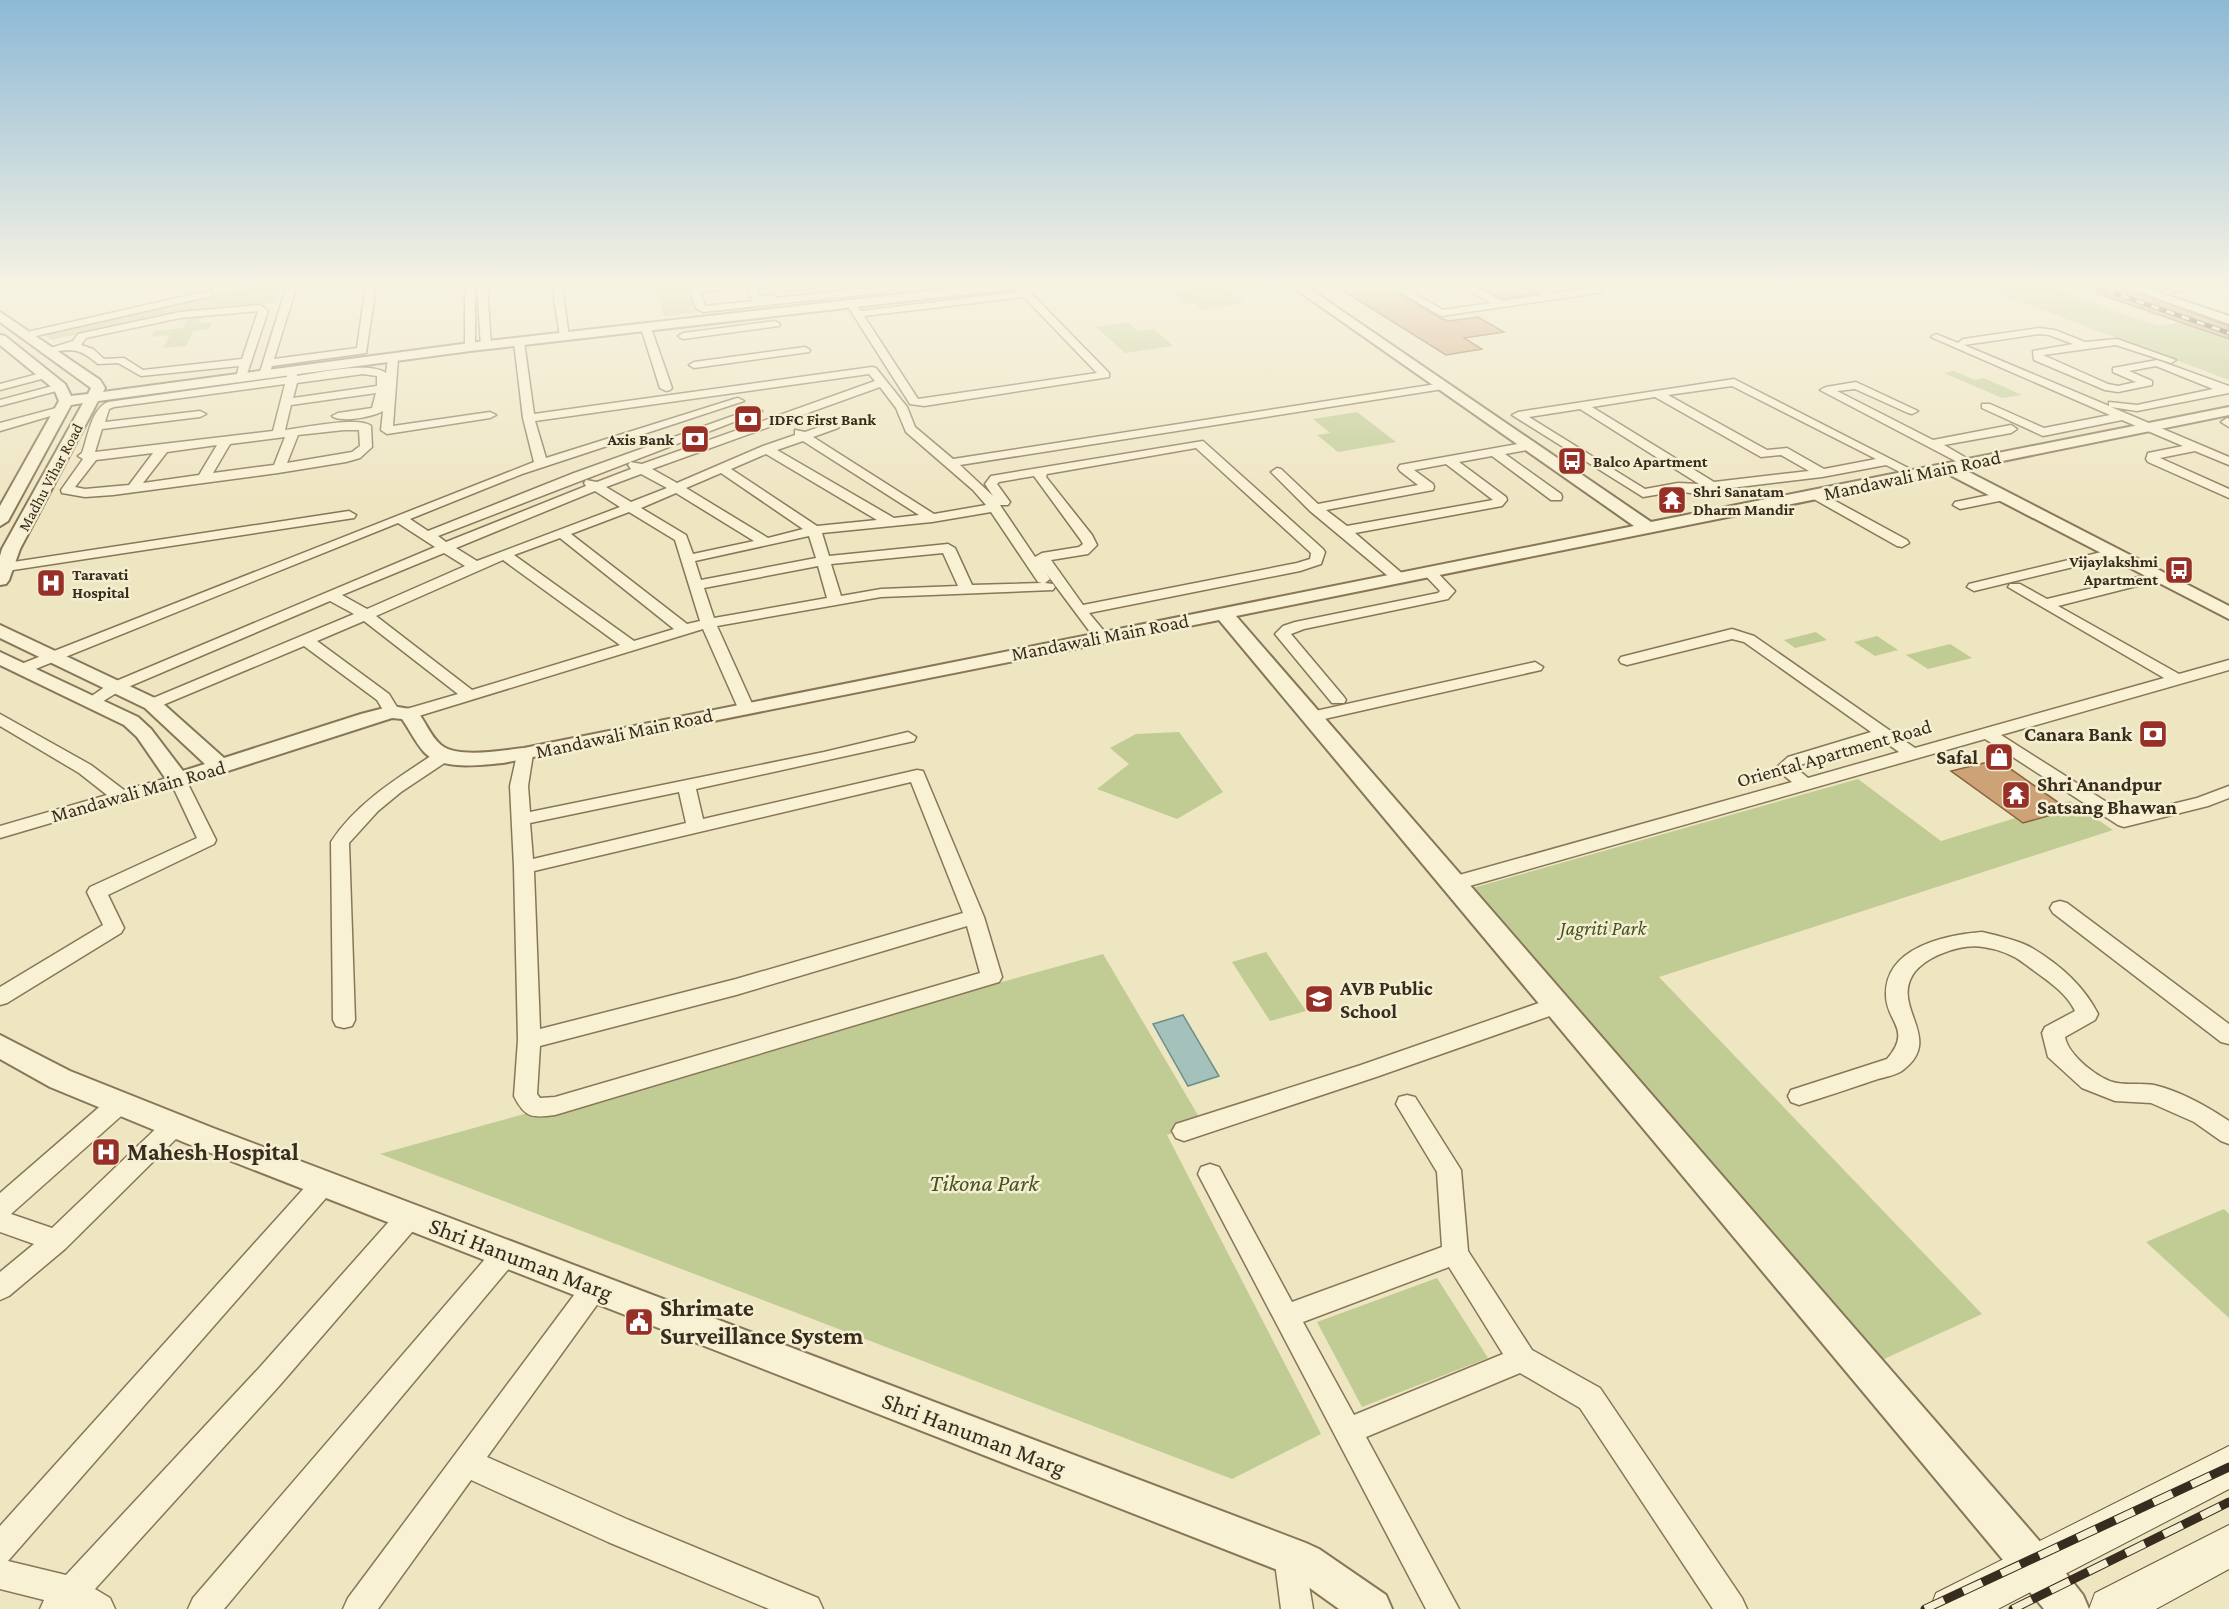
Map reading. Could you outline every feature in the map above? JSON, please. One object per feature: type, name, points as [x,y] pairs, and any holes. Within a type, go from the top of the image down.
[{"type":"main road","points":[[1952,1609],[2229,1467]]},
{"type":"main road","points":[[2111,1609],[2229,1546]]},
{"type":"street","points":[[26,360],[45,375],[62,399]]},
{"type":"street","points":[[32,365],[42,360]]},
{"type":"street","points":[[63,360],[95,383],[98,388],[93,397]]},
{"type":"street","points":[[100,360],[102,362],[119,360]]},
{"type":"street","points":[[120,360],[141,373],[169,372],[246,362],[241,377]]},
{"type":"street","points":[[266,368],[268,360]]},
{"type":"street","points":[[0,404],[93,397],[241,377],[266,368],[311,360]]},
{"type":"street","points":[[279,429],[293,433],[344,426],[365,426],[367,443],[366,447],[356,455],[342,459],[133,488],[85,493],[67,490],[88,456],[105,407],[112,404],[207,391],[381,360]]},
{"type":"street","points":[[393,360],[387,430],[490,415]]},
{"type":"street","points":[[521,360],[529,418],[546,463],[578,476],[681,538],[708,623],[746,708]]},
{"type":"street","points":[[657,360],[666,388]]},
{"type":"street","points":[[887,360],[914,402],[924,403],[1105,375],[1091,360]]},
{"type":"street","points":[[1405,360],[1648,528]]},
{"type":"street","points":[[1996,360],[2229,461]]},
{"type":"street","points":[[2007,360],[2121,407],[2137,408],[2228,387]]},
{"type":"street","points":[[2043,360],[2105,387],[2118,388],[2148,383],[2117,370],[2157,363],[2228,387]]},
{"type":"street","points":[[2165,360],[2228,387]]},
{"type":"street","points":[[60,459],[226,441],[375,411],[379,408],[384,378],[381,373],[374,371],[292,375],[266,368]]},
{"type":"street","points":[[529,418],[866,370],[875,372],[901,406],[910,429],[978,487],[1048,587],[1095,638]]},
{"type":"street","points":[[0,387],[45,375]]},
{"type":"street","points":[[279,429],[292,375]]},
{"type":"street","points":[[91,702],[115,687],[445,547],[639,468],[772,418],[881,382]]},
{"type":"street","points":[[1887,461],[1822,473],[1690,489],[1678,487],[1643,493],[1518,415],[1734,382],[1914,474]]},
{"type":"street","points":[[1912,411],[1856,385],[1826,390],[1969,463]]},
{"type":"street","points":[[952,463],[1443,386]]},
{"type":"street","points":[[286,402],[382,389]]},
{"type":"street","points":[[98,426],[198,419],[207,391]]},
{"type":"street","points":[[725,391],[738,401],[804,436],[932,518]]},
{"type":"street","points":[[1657,394],[1765,454],[1783,451],[1822,473]]},
{"type":"street","name":"Madhu Vihar Road","points":[[2,571],[11,549],[93,397]]},
{"type":"street","points":[[0,427],[62,399]]},
{"type":"street","name":"Madhu Vihar Road","points":[[0,521],[62,399]]},
{"type":"street","points":[[22,669],[518,471],[738,401]]},
{"type":"street","points":[[1581,405],[1711,486]]},
{"type":"street","points":[[1986,406],[2043,432],[2123,416]]},
{"type":"street","points":[[429,535],[578,476],[756,411]]},
{"type":"street","name":"Mandawali Main Road","points":[[443,756],[496,757],[524,754],[2149,427],[2228,419]]},
{"type":"street","points":[[152,704],[366,615],[504,554],[632,507],[767,449],[834,426]]},
{"type":"street","points":[[1932,444],[2011,429]]},
{"type":"street","points":[[278,469],[293,433]]},
{"type":"street","points":[[88,456],[105,448],[193,436],[189,446]]},
{"type":"street","points":[[204,478],[226,441]]},
{"type":"street","points":[[1090,441],[1106,459]]},
{"type":"street","points":[[1079,610],[1300,567],[1316,561],[1318,552],[1199,444],[995,479],[991,484],[1079,610],[1095,638]]},
{"type":"street","points":[[598,446],[677,488],[766,543]]},
{"type":"street","points":[[1315,508],[1428,488],[1404,468],[1529,446]]},
{"type":"street","points":[[2196,447],[2152,456],[2152,459],[2229,494]]},
{"type":"street","points":[[133,488],[163,449]]},
{"type":"street","points":[[767,449],[891,522]]},
{"type":"street","points":[[1494,452],[1556,497]]},
{"type":"street","points":[[1344,531],[1497,503],[1501,500],[1448,460]]},
{"type":"street","points":[[1947,467],[2229,613]]},
{"type":"street","points":[[722,468],[814,530],[835,600]]},
{"type":"street","points":[[1042,557],[1083,551],[1090,545],[1040,477],[1042,472],[1050,469]]},
{"type":"street","points":[[1276,472],[1315,508],[1399,578]]},
{"type":"street","points":[[1817,495],[1902,543]]},
{"type":"street","points":[[1960,505],[2004,496]]},
{"type":"street","points":[[687,559],[766,543],[814,530],[932,518],[994,507]]},
{"type":"street","points":[[2,571],[349,515]]},
{"type":"street","points":[[399,518],[477,567]]},
{"type":"street","points":[[562,533],[685,630]]},
{"type":"street","points":[[696,585],[824,561],[948,548],[967,591]]},
{"type":"street","points":[[1974,587],[2114,553]]},
{"type":"street","points":[[504,554],[632,646]]},
{"type":"street","points":[[1338,700],[1283,634],[1288,629],[1300,626],[1443,596],[1448,591],[1429,572]]},
{"type":"street","points":[[2047,604],[2159,576]]},
{"type":"street","points":[[401,713],[469,695],[708,623],[881,593],[1048,587]]},
{"type":"street","points":[[2015,587],[2178,680]]},
{"type":"street","points":[[331,595],[366,615],[469,695]]},
{"type":"street","points":[[1223,613],[2035,1566],[2069,1609]]},
{"type":"street","points":[[0,631],[152,704],[221,767]]},
{"type":"street","points":[[1627,660],[1732,634],[1741,636],[1749,639],[1913,754]]},
{"type":"street","points":[[306,640],[384,697],[433,750],[443,756],[395,788],[372,807],[340,842],[344,1020]]},
{"type":"street","points":[[0,658],[131,721],[144,733],[178,780],[207,840],[97,892],[114,928],[0,997]]},
{"type":"street","name":"Oriental Apartment Road","points":[[1452,884],[2229,665]]},
{"type":"street","points":[[1311,717],[1535,667]]},
{"type":"street","name":"Mandawali Main Road","points":[[0,832],[221,767],[368,718],[401,713]]},
{"type":"street","points":[[0,719],[85,769],[121,797]]},
{"type":"street","points":[[1987,733],[2124,821],[2202,802],[2229,792]]},
{"type":"street","points":[[1805,784],[1788,770],[1787,765],[1884,734]]},
{"type":"street","points":[[522,819],[824,757],[908,737]]},
{"type":"street","points":[[524,754],[519,786],[524,867],[529,1040],[525,1096],[535,1108],[555,1106],[992,976],[974,917],[917,775],[524,867]]},
{"type":"street","points":[[686,785],[696,827]]},
{"type":"street","points":[[2060,908],[2229,1036]]},
{"type":"street","points":[[529,1040],[736,987],[974,917]]},
{"type":"street","points":[[1799,1096],[1895,1065],[1907,1051],[1910,1036],[1896,995],[1901,975],[1916,957],[1951,942],[1982,939],[2023,952],[2055,975],[2080,999],[2087,1014],[2053,1033],[2056,1051],[2090,1082],[2115,1092],[2153,1094],[2202,1115],[2229,1134]]},
{"type":"street","points":[[1184,1131],[1368,1071],[1556,1005]]},
{"type":"street","name":"Shri Hanuman Marg","points":[[0,1046],[60,1079],[175,1125],[1289,1555],[1306,1562],[1372,1609]]},
{"type":"street","points":[[0,1208],[120,1103]]},
{"type":"street","points":[[1407,1104],[1449,1170],[1455,1254],[1522,1359],[1590,1398],[1723,1607]]},
{"type":"street","points":[[0,1288],[56,1241],[175,1125]]},
{"type":"street","points":[[1210,1174],[1443,1609]]},
{"type":"street","points":[[0,1549],[324,1183]]},
{"type":"street","points":[[64,1601],[270,1376],[410,1216]]},
{"type":"street","points":[[0,1221],[56,1241]]},
{"type":"street","points":[[204,1609],[507,1252]]},
{"type":"street","points":[[1285,1317],[1455,1254]]},
{"type":"street","points":[[359,1609],[595,1287]]},
{"type":"street","points":[[1348,1431],[1522,1359]]},
{"type":"street","points":[[465,1462],[619,1531],[807,1609]]},
{"type":"street","points":[[1289,1555],[1297,1609]]},
{"type":"street","points":[[0,1574],[64,1601],[99,1609]]},
{"type":"green space","points":[[2176,360],[2229,360],[2229,380]]},
{"type":"green space","points":[[1954,371],[1975,380],[1984,378],[2022,395],[2002,398],[1944,373]]},
{"type":"green space","points":[[1357,412],[1396,442],[1338,452],[1317,435],[1330,433],[1313,419]]},
{"type":"green space","points":[[1816,632],[1827,640],[1795,648],[1784,640]]},
{"type":"green space","points":[[1877,636],[1898,650],[1875,656],[1854,642]]},
{"type":"green space","points":[[1950,644],[1972,658],[1928,669],[1906,655]]},
{"type":"green space","points":[[1179,732],[1223,792],[1177,819],[1097,789],[1129,764],[1110,748],[1136,734]]},
{"type":"green space","name":"Jagriti Park","points":[[1858,779],[1941,841],[2070,801],[2113,830],[1659,977],[1982,1314],[1882,1360],[1469,889]]},
{"type":"green space","points":[[1266,952],[1306,1011],[1270,1021],[1232,962]]},
{"type":"green space","name":"Tikona Park","points":[[1103,954],[1202,1122],[1167,1135],[1321,1434],[1232,1479],[380,1154]]},
{"type":"green space","points":[[2224,1209],[2229,1214],[2229,1318],[2146,1242]]},
{"type":"green space","points":[[1437,1278],[1488,1358],[1362,1407],[1317,1322]]},
{"type":"water","points":[[1183,1015],[1219,1076],[1188,1086],[1153,1024]]},
{"type":"building","name":"Shri Anandpur Satsang Bhawan","points":[[1996,760],[2069,810],[2023,823],[1951,771]]},
{"type":"railway","points":[[1925,1609],[2229,1467]]},
{"type":"railway","points":[[2013,1609],[2229,1502]]},
{"type":"place","name":"IDFC First Bank","points":[[748,419]]},
{"type":"place","name":"Axis Bank","points":[[695,439]]},
{"type":"place","name":"Balco Apartment","points":[[1572,461]]},
{"type":"place","name":"Shri Sanatam Dharm Mandir","points":[[1672,500]]},
{"type":"place","name":"Vijaylakshmi Apartment","points":[[2179,570]]},
{"type":"place","name":"Taravati Hospital","points":[[51,583]]},
{"type":"place","name":"Canara Bank","points":[[2153,734]]},
{"type":"place","name":"Safal","points":[[1999,757]]},
{"type":"place","name":"Shri Anandpur Satsang Bhawan","points":[[2016,795]]},
{"type":"place","name":"AVB Public School","points":[[1319,999]]},
{"type":"place","name":"Mahesh Hospital","points":[[106,1152]]},
{"type":"place","name":"Shrimate Surveillance System","points":[[639,1322]]}]
